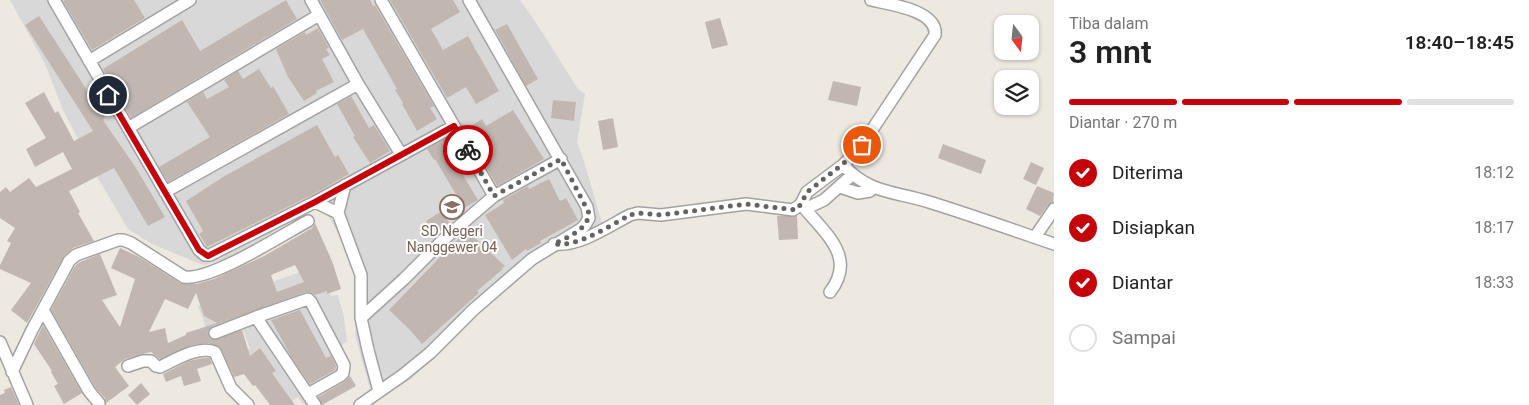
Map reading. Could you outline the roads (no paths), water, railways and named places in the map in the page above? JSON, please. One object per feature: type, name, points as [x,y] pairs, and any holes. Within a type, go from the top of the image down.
[{"type":"street","points":[[54,0],[199,250],[208,256],[315,202],[454,126]]},
{"type":"street","points":[[88,61],[190,0]]},
{"type":"street","points":[[311,0],[358,84],[401,154]]},
{"type":"street","points":[[381,0],[494,196]]},
{"type":"street","points":[[360,405],[430,353],[473,310],[532,260],[554,244],[581,229],[589,218],[587,207],[561,159],[469,0]]},
{"type":"street","points":[[800,208],[807,192],[843,164],[862,145],[935,34],[936,29],[933,22],[910,5],[871,0]]},
{"type":"street","points":[[128,128],[319,15]]},
{"type":"street","points":[[165,192],[358,84]]},
{"type":"street","points":[[361,318],[404,279],[442,240],[494,196],[561,159]]},
{"type":"street","points":[[843,164],[852,175],[873,187],[927,201],[1054,244]]},
{"type":"street","points":[[554,244],[563,246],[576,242],[630,215],[638,213],[661,215],[746,204],[800,208],[824,200],[852,175]]},
{"type":"street","points":[[345,185],[338,214],[360,275],[362,289],[361,318],[379,392]]},
{"type":"street","points":[[840,187],[858,193],[870,191],[873,187]]},
{"type":"street","points":[[315,202],[338,214]]},
{"type":"street","points":[[800,208],[834,244],[839,253],[842,269],[840,277],[830,292]]},
{"type":"street","points":[[1035,238],[1054,209]]},
{"type":"street","points":[[12,372],[32,330],[66,267],[73,258],[118,240],[123,240],[131,243],[184,277],[192,277],[233,263],[308,221]]},
{"type":"street","points":[[215,333],[308,299],[344,365],[343,373],[340,376],[308,394]]},
{"type":"street","points":[[43,310],[89,391],[99,403]]},
{"type":"street","points":[[256,317],[315,405]]},
{"type":"street","points":[[0,342],[27,405]]},
{"type":"street","points":[[128,366],[143,361],[151,361],[160,367],[185,355],[212,350],[215,352],[231,388],[248,405]]},
{"type":"place","name":"SD Negeri Nanggewer 04","points":[[452,207]]}]
